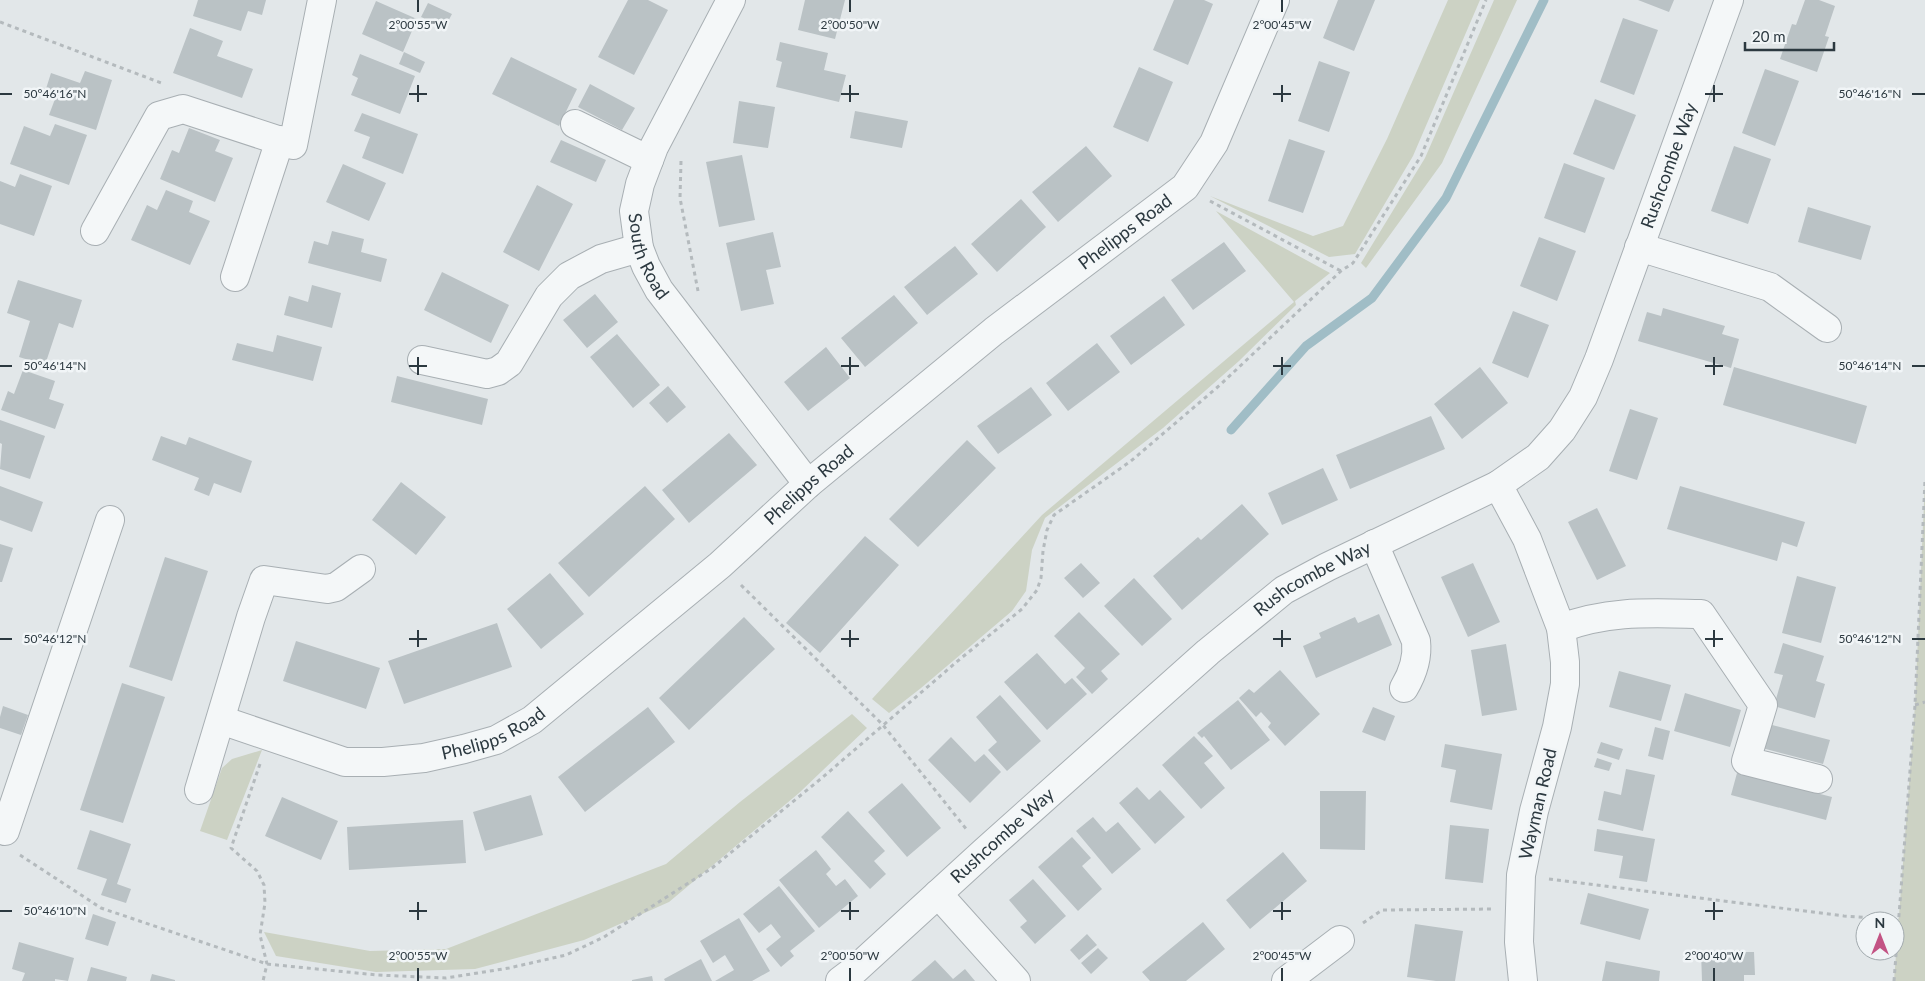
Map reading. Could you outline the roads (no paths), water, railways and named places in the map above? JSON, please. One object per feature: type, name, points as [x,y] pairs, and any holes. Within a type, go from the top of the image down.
[{"type":"street","points":[[235,276],[287,142],[322,0]]},
{"type":"street","name":"South Road","points":[[730,0],[649,160],[640,184],[634,211],[639,248],[646,266],[660,290],[808,484]]},
{"type":"street","name":"Phelipps Road","points":[[221,720],[345,762],[383,762],[424,758],[496,740],[532,720],[720,565],[808,484],[994,330],[1186,187],[1214,143],[1275,0]]},
{"type":"street","name":"Rushcombe Way","points":[[840,981],[856,969],[984,851],[1208,652],[1284,590],[1498,484],[1538,457],[1562,430],[1583,397],[1600,360],[1729,0]]},
{"type":"street","points":[[95,231],[159,116],[183,109],[287,142]]},
{"type":"street","points":[[575,124],[649,160]]},
{"type":"street","name":"Rushcombe Way","points":[[1639,247],[1770,287],[1826,328]]},
{"type":"street","points":[[422,360],[487,374],[498,371],[509,363],[549,296],[569,276],[601,259],[639,248]]},
{"type":"street","name":"Wayman Road","points":[[1498,484],[1527,539],[1561,628],[1565,662],[1565,684],[1534,811],[1521,876],[1519,942],[1523,981]]},
{"type":"street","points":[[3,829],[110,520]]},
{"type":"street","points":[[1374,544],[1416,640],[1418,654],[1404,688]]},
{"type":"street","points":[[199,790],[264,580],[327,588],[336,586],[361,569]]},
{"type":"street","points":[[1561,628],[1585,619],[1613,614],[1701,614],[1763,705],[1746,761],[1818,779]]},
{"type":"street","name":"Rushcombe Way","points":[[938,894],[1016,981]]},
{"type":"street","points":[[1286,981],[1340,940]]},
{"type":"waterway","points":[[1231,430],[1306,346],[1372,298],[1446,198],[1544,0]]}]
